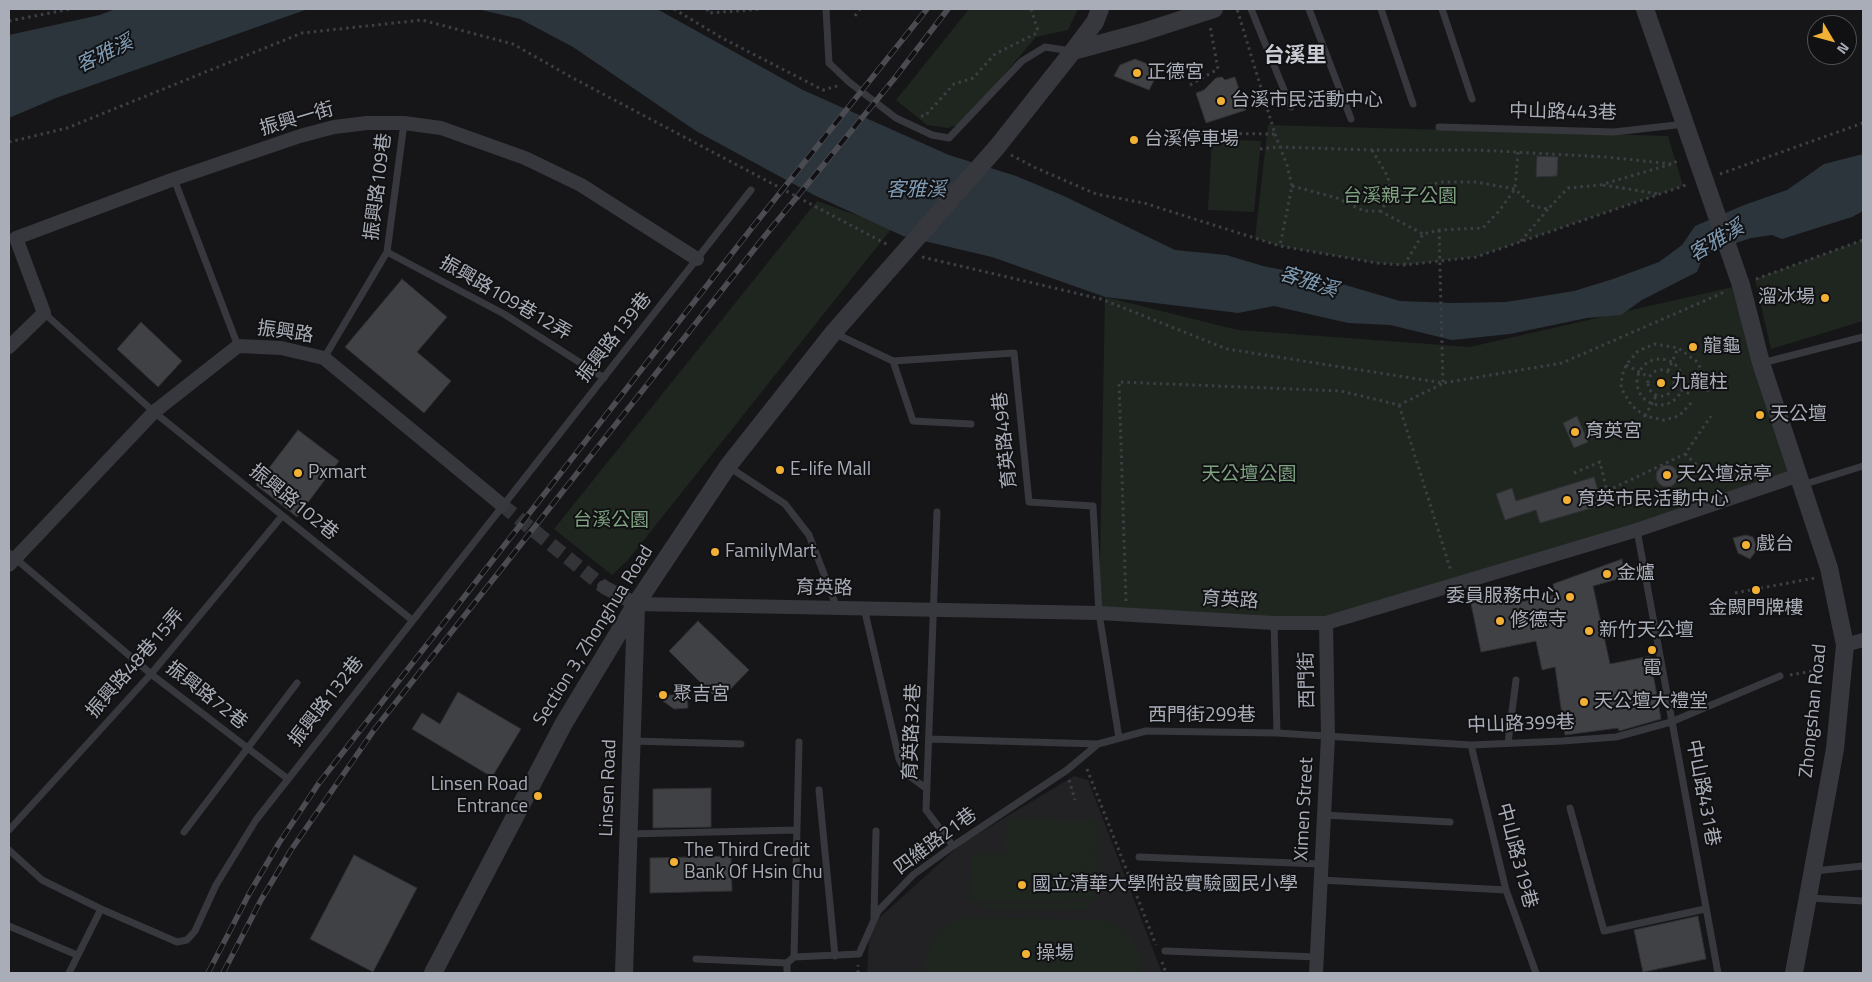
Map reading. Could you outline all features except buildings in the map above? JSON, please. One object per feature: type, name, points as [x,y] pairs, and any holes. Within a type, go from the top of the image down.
[{"type":"street","points":[[997,147],[1074,51],[1095,22],[1100,9]]},
{"type":"street","points":[[1645,9],[1685,124]]},
{"type":"street","points":[[1074,51],[1210,10]]},
{"type":"street","name":"振興一街","points":[[44,312],[16,238],[174,179],[300,136],[334,127],[366,123],[404,123],[441,128],[525,158],[582,185],[697,259]]},
{"type":"street","name":"Zhongshan Road","points":[[1685,124],[1740,285],[1761,364],[1830,575],[1845,645],[1835,749],[1794,973]]},
{"type":"street","name":"Section 3, Zhonghua Road","points":[[433,973],[564,723],[636,604],[728,466],[833,333],[997,147]]},
{"type":"street","points":[[9,347],[44,312]]},
{"type":"street","name":"振興路","points":[[11,559],[154,412],[238,346],[281,348],[324,358],[502,505]]},
{"type":"street","name":"育英路","points":[[636,604],[1099,613],[1274,623],[1326,623],[1800,480]]},
{"type":"street","points":[[604,587],[636,604]]},
{"type":"street","name":"Linsen Road","points":[[624,973],[636,604]]},
{"type":"street","name":"西門街","points":[[1326,623],[1328,737]]},
{"type":"street","points":[[1845,645],[1863,640]]},
{"type":"street","points":[[595,671],[612,657],[621,657],[634,673]]},
{"type":"street","name":"Ximen Street","points":[[1316,973],[1320,864],[1328,737]]},
{"type":"lane","points":[[826,9],[829,63],[849,82],[899,120],[932,135],[949,138],[1022,61],[1045,47],[1074,51]]},
{"type":"lane","points":[[1251,9],[1290,106]]},
{"type":"lane","points":[[1309,9],[1351,119]]},
{"type":"lane","points":[[1381,9],[1413,104]]},
{"type":"lane","points":[[1442,9],[1472,99]]},
{"type":"lane","name":"振興路109巷","points":[[324,358],[387,252],[404,123]]},
{"type":"lane","name":"中山路443巷","points":[[1439,127],[1614,132],[1685,124]]},
{"type":"lane","points":[[174,179],[238,346]]},
{"type":"lane","name":"振興路139巷","points":[[502,505],[751,190]]},
{"type":"lane","name":"振興路109巷12弄","points":[[387,252],[504,314],[604,378]]},
{"type":"lane","name":"振興路102巷","points":[[44,312],[154,412],[412,620]]},
{"type":"lane","points":[[833,333],[893,361],[913,421],[971,424]]},
{"type":"lane","points":[[1761,364],[1863,337]]},
{"type":"lane","name":"育英路49巷","points":[[893,361],[1014,352],[1029,502],[1093,506],[1099,613]]},
{"type":"lane","points":[[728,466],[785,504],[809,535],[837,608]]},
{"type":"lane","points":[[1800,480],[1863,466]]},
{"type":"lane","name":"振興路132巷","points":[[101,909],[177,942],[187,940],[195,931],[216,885],[256,820],[502,505]]},
{"type":"lane","name":"育英路32巷","points":[[938,512],[926,810],[953,846]]},
{"type":"lane","name":"振興路48巷15弄","points":[[9,830],[151,674],[282,516]]},
{"type":"lane","name":"中山路431巷","points":[[1637,530],[1718,973]]},
{"type":"lane","name":"振興路72巷","points":[[11,559],[151,674],[288,779]]},
{"type":"lane","points":[[864,608],[899,759],[908,775],[927,789]]},
{"type":"lane","points":[[1099,613],[1119,738]]},
{"type":"lane","points":[[1274,623],[1277,733]]},
{"type":"lane","name":"中山路399巷","points":[[1328,737],[1471,745],[1616,737],[1671,722],[1780,676]]},
{"type":"lane","points":[[1508,743],[1516,680]]},
{"type":"lane","points":[[184,832],[297,683]]},
{"type":"lane","name":"西門街299巷","points":[[929,739],[1098,744],[1146,730],[1277,733],[1328,737]]},
{"type":"lane","points":[[632,742],[741,744]]},
{"type":"lane","points":[[696,959],[787,963],[794,957],[799,742]]},
{"type":"lane","name":"四維路21巷","points":[[794,957],[859,954],[874,917],[913,875],[1067,770],[1098,744]]},
{"type":"lane","name":"中山路319巷","points":[[1471,745],[1506,890],[1534,972]]},
{"type":"lane","points":[[819,790],[834,956]]},
{"type":"lane","points":[[1570,808],[1604,931],[1706,909]]},
{"type":"lane","points":[[1323,815],[1450,822]]},
{"type":"lane","points":[[628,834],[796,830]]},
{"type":"lane","points":[[874,917],[876,831]]},
{"type":"lane","points":[[9,850],[42,880],[101,909],[69,973]]},
{"type":"lane","points":[[1139,857],[1320,864]]},
{"type":"lane","points":[[1813,871],[1863,866]]},
{"type":"lane","points":[[1320,880],[1506,890]]},
{"type":"lane","points":[[1808,898],[1863,901]]},
{"type":"lane","points":[[9,926],[77,955]]},
{"type":"lane","points":[[1162,951],[1317,957]]},
{"type":"lane","points":[[787,963],[787,973]]},
{"type":"path","points":[[9,21],[70,9]]},
{"type":"path","points":[[674,9],[722,38],[823,90],[849,82]]},
{"type":"path","points":[[707,9],[708,13],[762,9]]},
{"type":"path","points":[[855,16],[860,9]]},
{"type":"path","points":[[1031,9],[1037,33],[1045,38]]},
{"type":"path","points":[[1237,9],[1292,186],[1280,246]]},
{"type":"path","points":[[1190,85],[1218,69],[1210,10]]},
{"type":"path","points":[[9,142],[67,128],[302,33],[422,20],[513,44],[905,253],[1101,299],[1227,349],[1443,384]]},
{"type":"path","points":[[899,120],[913,112],[920,116],[925,116],[954,84],[973,78],[995,54],[1037,33]]},
{"type":"path","points":[[1713,177],[1863,122]]},
{"type":"path","points":[[1181,132],[1275,134]]},
{"type":"path","points":[[997,147],[1036,168],[1096,194],[1144,203],[1280,246],[1377,263],[1404,265],[1476,256],[1690,184]]},
{"type":"path","points":[[1260,148],[1478,150],[1606,157],[1672,164],[1600,185],[1568,188],[1521,241]]},
{"type":"path","points":[[1371,150],[1388,177],[1391,185],[1391,197]]},
{"type":"path","points":[[1292,186],[1337,198],[1364,212],[1380,210],[1423,234],[1439,230],[1483,228],[1499,212],[1515,189],[1518,152]]},
{"type":"path","points":[[1380,210],[1391,197],[1440,182],[1476,182],[1515,189],[1533,206],[1548,209]]},
{"type":"path","points":[[1600,185],[1660,194]]},
{"type":"path","points":[[1439,230],[1443,384]]},
{"type":"path","points":[[1404,265],[1423,234]]},
{"type":"path","points":[[1126,604],[1119,382],[1341,391],[1399,405],[1443,384],[1562,363],[1740,285],[1863,240]]},
{"type":"path","points":[[1691,403],[1679,416],[1664,420],[1645,416],[1632,406],[1622,388],[1622,376],[1626,365],[1638,351],[1655,344],[1678,348],[1696,361],[1704,375],[1708,388],[1707,396]]},
{"type":"path","points":[[1668,371],[1678,348]]},
{"type":"path","points":[[1666,360],[1672,362],[1682,374],[1684,382],[1682,391],[1674,402],[1667,405],[1651,404],[1641,396],[1638,390],[1637,383],[1640,371],[1652,361],[1666,360]]},
{"type":"path","points":[[1626,365],[1649,377]]},
{"type":"path","points":[[1656,371],[1668,371],[1674,378],[1674,387],[1669,394],[1660,397],[1656,396],[1649,389],[1649,377],[1656,371]]},
{"type":"path","points":[[1674,387],[1690,394]]},
{"type":"path","points":[[1645,416],[1656,396]]},
{"type":"path","points":[[1399,405],[1452,573]]},
{"type":"path","points":[[1574,473],[1600,462],[1607,492],[1685,454],[1711,416]]},
{"type":"path","points":[[1685,454],[1702,470]]},
{"type":"path","points":[[1735,593],[1830,575]]},
{"type":"path","points":[[1780,676],[1819,670],[1845,645]]},
{"type":"path","points":[[1082,757],[1162,951]]},
{"type":"path","points":[[1067,770],[1075,800]]},
{"type":"path","points":[[1161,958],[1166,973]]},
{"type":"shaded area","name":"國立清華大學附設實驗國民小學","points":[[1074,776],[1088,780],[1162,973],[867,973],[870,926],[961,844]]},
{"type":"green space","points":[[969,9],[1078,9],[1068,30],[1036,37],[963,123],[948,128],[927,125],[896,100]]},
{"type":"green space","name":"台溪親子公園","points":[[1268,125],[1668,136],[1683,186],[1476,257],[1404,265],[1377,263],[1280,246],[1255,238]]},
{"type":"green space","points":[[1212,139],[1261,141],[1254,212],[1208,210]]},
{"type":"green space","name":"台溪公園","points":[[817,201],[892,228],[628,560],[612,575],[554,529]]},
{"type":"green space","points":[[1863,240],[1863,321],[1771,349],[1755,279]]},
{"type":"green space","name":"天公壇公園","points":[[1741,285],[1799,475],[1326,623],[1099,613],[1105,297],[1238,330],[1470,347]]},
{"type":"green space","points":[[1007,819],[1096,821],[1095,900],[970,900],[972,854],[1005,853]]},
{"type":"green space","points":[[1067,902],[1089,902],[1089,910],[980,908],[980,903],[1067,904]]},
{"type":"green space","points":[[974,917],[1103,920],[1112,923],[1121,928],[1132,939],[1140,954],[1142,973],[923,973],[928,952],[935,937],[946,926],[957,920]]},
{"type":"water","name":"客雅溪","points":[[115,9],[308,9],[56,98],[9,118],[9,35],[100,15]]},
{"type":"water","name":"客雅溪","points":[[477,9],[657,9],[803,90],[949,155],[1016,176],[1064,196],[1175,250],[1226,255],[1263,266],[1318,277],[1400,301],[1452,303],[1506,302],[1574,291],[1613,279],[1659,262],[1682,245],[1695,226],[1744,205],[1787,190],[1824,164],[1863,154],[1863,211],[1852,217],[1782,239],[1772,235],[1751,238],[1704,254],[1697,272],[1642,300],[1621,315],[1587,318],[1510,334],[1452,340],[1390,325],[1348,323],[1274,306],[1238,313],[1105,297],[992,257],[903,236],[814,195],[696,131],[573,47],[520,19]]},
{"type":"tunnel","points":[[502,505],[604,587]]},
{"type":"railway","points":[[208,973],[249,894],[279,843],[319,783],[751,229],[927,9]]},
{"type":"railway","points":[[223,973],[261,900],[291,850],[374,730],[764,237],[894,79],[948,9]]},
{"type":"place","name":"正德宮","points":[[1137,73]]},
{"type":"place","name":"台溪市民活動中心","points":[[1221,101]]},
{"type":"place","name":"台溪停車場","points":[[1134,140]]},
{"type":"place","name":"溜冰場","points":[[1825,298]]},
{"type":"place","name":"龍龜","points":[[1693,347]]},
{"type":"place","name":"九龍柱","points":[[1661,383]]},
{"type":"place","name":"天公壇","points":[[1760,415]]},
{"type":"place","name":"育英宮","points":[[1575,432]]},
{"type":"place","name":"E-life Mall","points":[[780,470]]},
{"type":"place","name":"Pxmart","points":[[298,473]]},
{"type":"place","name":"天公壇涼亭","points":[[1667,475]]},
{"type":"place","name":"育英市民活動中心","points":[[1567,500]]},
{"type":"place","name":"戲台","points":[[1746,545]]},
{"type":"place","name":"FamilyMart","points":[[715,552]]},
{"type":"place","name":"金爐","points":[[1607,574]]},
{"type":"place","name":"金闕門牌樓","points":[[1756,590]]},
{"type":"place","name":"委員服務中心","points":[[1570,597]]},
{"type":"place","name":"修德寺","points":[[1500,621]]},
{"type":"place","name":"新竹天公壇","points":[[1589,631]]},
{"type":"place","name":"電","points":[[1652,650]]},
{"type":"place","name":"聚吉宮","points":[[663,695]]},
{"type":"place","name":"天公壇大禮堂","points":[[1584,702]]},
{"type":"place","name":"Linsen Road Entrance","points":[[538,796]]},
{"type":"place","name":"The Third Credit Bank Of Hsin Chu","points":[[674,862]]},
{"type":"place","name":"國立清華大學附設實驗國民小學","points":[[1022,885]]},
{"type":"place","name":"操場","points":[[1026,954]]},
{"type":"district","name":"台溪里","points":[[1295,57]]}]
